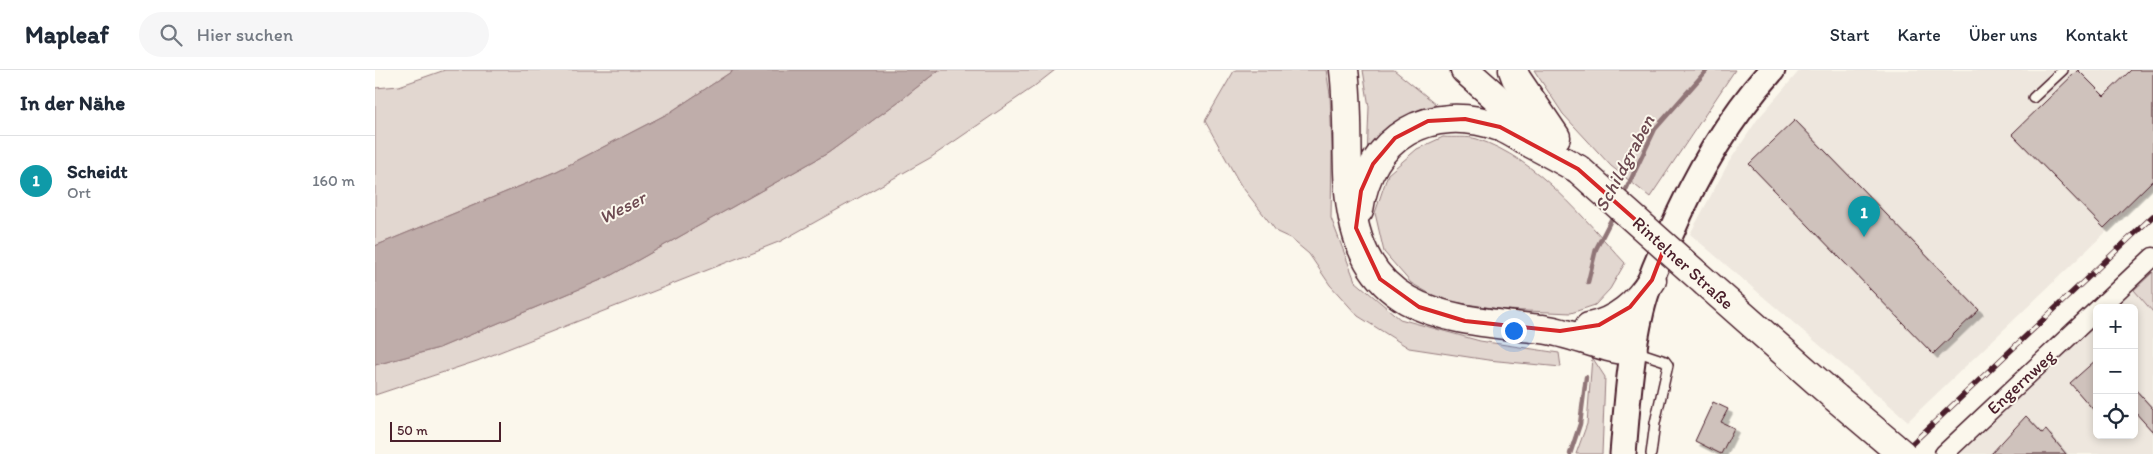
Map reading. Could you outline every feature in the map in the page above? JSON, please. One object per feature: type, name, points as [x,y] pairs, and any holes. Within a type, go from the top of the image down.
[{"type":"main road","points":[[1344,70],[1347,96],[1349,192],[1356,228],[1363,250],[1380,279],[1405,300],[1438,314],[1465,321],[1560,331],[1617,350],[1633,351]]},
{"type":"main road","name":"Rintelner Straße","points":[[1465,70],[1705,283],[1902,454]]},
{"type":"main road","points":[[1513,70],[1516,78],[1578,169]]},
{"type":"main road","points":[[1623,454],[1633,351],[1642,309],[1652,280],[1677,218],[1712,150],[1751,94],[1772,70]]},
{"type":"main road","points":[[1356,228],[1361,190],[1373,164],[1395,138],[1428,121],[1465,119],[1500,127],[1578,169]]},
{"type":"main road","points":[[1560,331],[1599,325],[1630,307],[1642,295],[1652,280]]},
{"type":"main road","points":[[1599,325],[1623,334],[1633,351]]},
{"type":"street","name":"Engernweg","points":[[2103,304],[2153,257]]},
{"type":"street","name":"Engernweg","points":[[1944,454],[2093,314]]},
{"type":"lane","points":[[2033,98],[2063,70]]},
{"type":"lane","points":[[1633,351],[1665,361],[1668,365],[1655,423],[1651,454]]},
{"type":"highlighted area","points":[[1465,119],[1500,127],[1578,169],[1665,246],[1652,280],[1630,307],[1599,325],[1560,331],[1465,321],[1419,307],[1380,279],[1356,228],[1361,191],[1373,164],[1395,138],[1428,121]]},
{"type":"shaded area","points":[[445,70],[734,70],[669,113],[557,171],[375,246],[375,88],[399,86]]},
{"type":"shaded area","points":[[939,70],[1055,70],[930,158],[781,241],[477,361],[375,395],[375,365],[439,348],[608,277],[828,153]]},
{"type":"shaded area","points":[[1236,70],[1326,70],[1330,94],[1332,149],[1331,218],[1355,281],[1400,319],[1480,341],[1559,353],[1561,367],[1488,360],[1409,348],[1358,316],[1330,285],[1309,254],[1290,238],[1277,232],[1240,184],[1205,121]]},
{"type":"shaded area","points":[[1363,70],[1394,70],[1436,104],[1411,115],[1367,158],[1369,107]]},
{"type":"shaded area","points":[[1534,70],[1735,70],[1650,197],[1611,166],[1563,114]]},
{"type":"shaded area","points":[[1800,70],[2153,70],[2153,187],[1908,421],[1690,234],[1729,162],[1757,120]]},
{"type":"shaded area","points":[[1443,137],[1477,139],[1499,148],[1520,160],[1540,175],[1576,209],[1625,263],[1610,289],[1595,305],[1571,313],[1505,310],[1441,300],[1411,283],[1384,252],[1375,213],[1388,174],[1417,149]]},
{"type":"shaded area","points":[[2153,272],[2153,312],[2134,290]]},
{"type":"shaded area","points":[[2134,290],[2153,312],[2153,454],[1958,454],[2093,329],[2093,439],[2138,439],[2138,304],[2119,304]]},
{"type":"shaded area","points":[[1592,357],[1605,377],[1602,454],[1576,454],[1587,424]]},
{"type":"water","name":"Weser","points":[[734,70],[939,70],[828,153],[608,277],[439,348],[375,365],[375,246],[557,171],[669,113]]},
{"type":"building","points":[[2078,70],[2104,96],[2131,70],[2153,70],[2153,180],[2104,228],[2012,134]]},
{"type":"building","points":[[1795,120],[1979,310],[1933,354],[1749,164]]},
{"type":"building","points":[[2093,363],[2093,409],[2070,383]]},
{"type":"building","points":[[2138,392],[2153,409],[2153,432],[2138,415]]},
{"type":"building","points":[[1713,402],[1728,409],[1721,422],[1734,428],[1721,454],[1695,441]]},
{"type":"building","points":[[2026,416],[2042,433],[2046,430],[2066,454],[1991,454]]},
{"type":"waterway","name":"Schildgraben","points":[[1622,198],[1655,129],[1707,70]]},
{"type":"waterway","name":"Schildgraben","points":[[1588,282],[1596,249],[1614,214]]},
{"type":"waterway","name":"Schildgraben","points":[[1570,454],[1580,424],[1586,377]]},
{"type":"railway","points":[[1901,454],[2153,216]]},
{"type":"place","name":"Scheidt","points":[[1864,237]]}]
